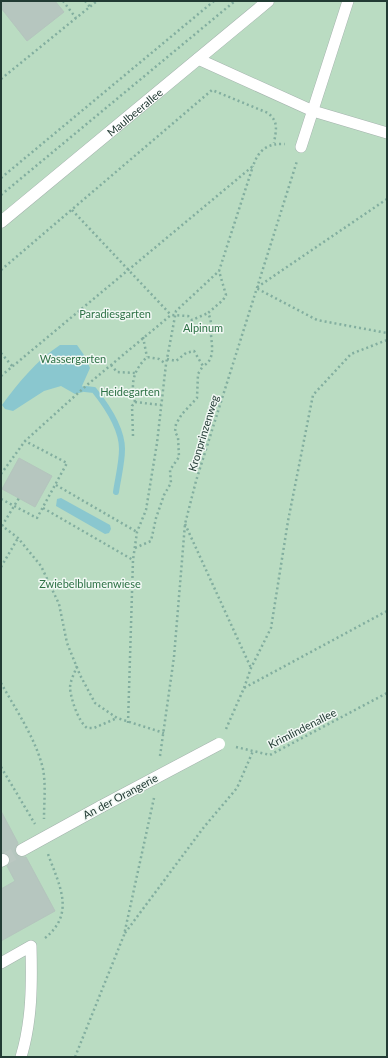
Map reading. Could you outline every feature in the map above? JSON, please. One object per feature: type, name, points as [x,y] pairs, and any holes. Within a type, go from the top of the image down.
[{"type":"street","name":"Maulbeerallee","points":[[1,222],[268,1]]},
{"type":"street","name":"An der Orangerie","points":[[22,850],[219,744]]},
{"type":"lane","points":[[301,147],[348,1]]},
{"type":"lane","points":[[198,59],[313,111],[387,132]]},
{"type":"lane","points":[[1,963],[31,946],[31,1006],[25,1043],[21,1057]]},
{"type":"path","points":[[62,1],[76,18]]},
{"type":"path","points":[[85,1],[90,7]]},
{"type":"path","points":[[1,79],[97,1]]},
{"type":"path","points":[[1,178],[214,1]]},
{"type":"path","points":[[1,195],[235,1]]},
{"type":"path","points":[[1,270],[212,90],[268,113],[274,118],[277,124],[274,143]]},
{"type":"path","points":[[19,498],[2,525],[18,538],[42,566],[58,604],[67,643],[95,703],[117,718],[128,723],[133,560],[137,532],[146,510],[157,443],[166,364],[176,311],[219,271],[257,155],[264,148],[274,143],[291,144],[301,147]]},
{"type":"path","name":"Kronprinzenweg","points":[[128,723],[164,733],[174,657],[184,524],[301,147]]},
{"type":"path","points":[[1,376],[253,166]]},
{"type":"path","points":[[387,199],[256,288],[316,320],[387,333]]},
{"type":"path","points":[[72,210],[129,269],[171,316]]},
{"type":"path","points":[[1,472],[26,441],[87,384],[143,337],[171,316],[188,316],[192,320],[208,313],[223,300],[226,295],[219,271]]},
{"type":"path","points":[[135,548],[151,541],[156,527],[156,518],[164,495],[171,483],[170,470],[179,457],[178,437],[175,432],[176,424],[182,414],[197,398],[198,374],[203,366],[207,364],[214,348],[211,318],[208,313]]},
{"type":"path","points":[[143,337],[147,357]]},
{"type":"path","points":[[219,744],[244,688],[251,668],[271,628],[288,521],[313,395],[351,354],[387,340]]},
{"type":"path","points":[[167,358],[176,361],[186,353],[194,351],[203,366]]},
{"type":"path","points":[[1,353],[13,367]]},
{"type":"path","points":[[147,357],[159,359],[166,364]]},
{"type":"path","points":[[133,436],[132,406],[135,402],[135,373],[137,368],[147,357]]},
{"type":"path","points":[[111,365],[117,372],[135,373]]},
{"type":"path","points":[[135,402],[161,405]]},
{"type":"path","points":[[1,500],[37,518],[67,463],[26,441]]},
{"type":"path","points":[[56,485],[137,532]]},
{"type":"path","points":[[43,508],[133,560]]},
{"type":"path","points":[[184,524],[251,668]]},
{"type":"path","points":[[1,567],[18,538]]},
{"type":"path","points":[[244,688],[387,611]]},
{"type":"path","points":[[77,666],[70,686],[83,725],[87,728],[94,728],[117,718]]},
{"type":"path","points":[[1,683],[37,748],[43,770],[45,792],[43,838]]},
{"type":"path","name":"Krimlindenallee","points":[[219,744],[270,754],[387,693]]},
{"type":"path","points":[[124,934],[204,827],[237,788],[253,751]]},
{"type":"path","points":[[1,767],[43,838],[64,900],[62,916],[53,931],[31,946]]},
{"type":"path","points":[[75,1057],[124,934],[152,809]]},
{"type":"green space","points":[[1,1],[387,1],[387,1057],[1,1057]]},
{"type":"water","points":[[60,345],[77,345],[84,355],[90,368],[82,386],[85,389],[83,392],[75,394],[61,386],[44,391],[13,411],[5,409],[2,405],[21,380],[43,358]]},
{"type":"water","points":[[61,498],[110,525],[111,529],[109,533],[105,534],[56,506],[57,499]]},
{"type":"building","points":[[1,1],[55,1],[64,12],[27,41],[1,8]]},
{"type":"building","points":[[19,458],[52,476],[35,507],[2,489]]},
{"type":"building","points":[[1,811],[18,843],[15,849],[16,854],[21,857],[26,857],[55,911],[1,941],[1,889],[15,881],[7,866],[10,861],[10,857],[7,854],[1,853]]},
{"type":"waterway","points":[[85,389],[94,390],[99,396],[108,410],[119,433],[122,454],[116,492]]},
{"type":"tunnel","points":[[3,860],[22,850]]},
{"type":"park label","name":"Paradiesgarten","points":[[115,313]]},
{"type":"park label","name":"Alpinum","points":[[203,327]]},
{"type":"park label","name":"Wassergarten","points":[[73,358]]},
{"type":"park label","name":"Heidegarten","points":[[130,391]]},
{"type":"park label","name":"Zwiebelblumenwiese","points":[[90,583]]}]
